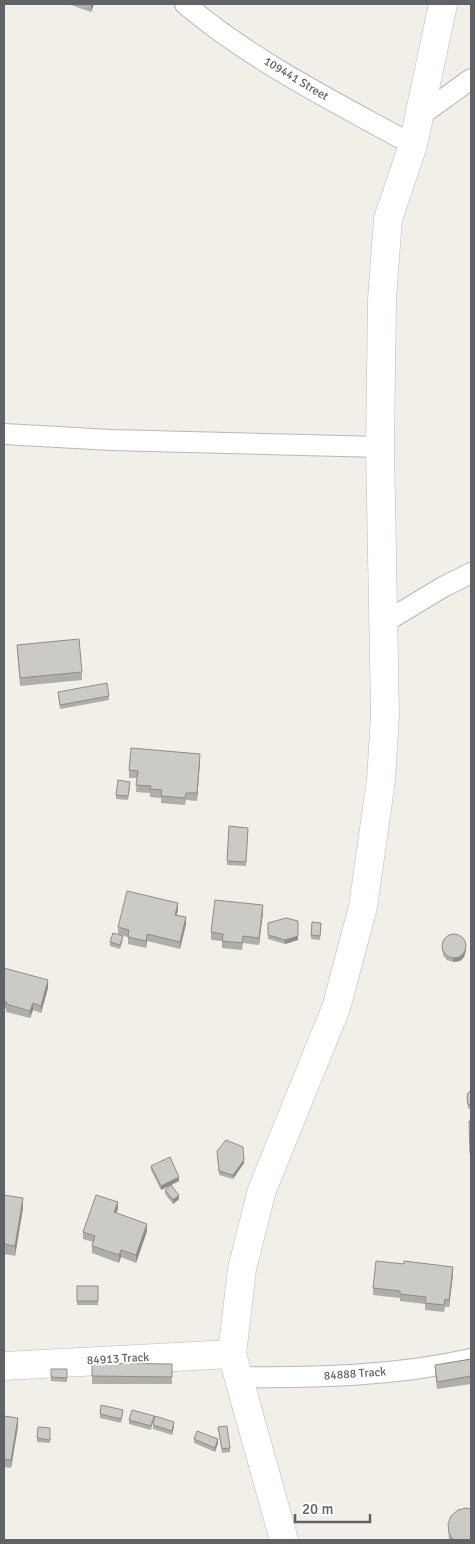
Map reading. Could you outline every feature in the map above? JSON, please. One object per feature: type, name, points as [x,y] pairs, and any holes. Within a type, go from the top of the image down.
[{"type":"street","name":"109441 Street","points":[[185,4],[224,34],[297,83],[414,145]]},
{"type":"street","points":[[414,145],[443,4]]},
{"type":"street","points":[[284,1540],[235,1365],[242,1269],[262,1190],[336,1008],[363,907],[375,830],[386,715],[380,447],[382,299],[388,219],[424,113],[471,80]]},
{"type":"street","points":[[4,434],[111,440],[380,447]]},
{"type":"street","points":[[385,622],[443,587],[471,573]]},
{"type":"street","name":"84888 Track","points":[[235,1365],[362,1375],[427,1367],[471,1359]]},
{"type":"street","name":"84913 Track","points":[[4,1366],[235,1365]]},
{"type":"building","points":[[79,639],[82,672],[20,678],[17,645]]},
{"type":"building","points":[[107,683],[109,696],[60,705],[58,692]]},
{"type":"building","points":[[131,748],[200,754],[197,793],[186,793],[185,798],[161,796],[162,790],[150,789],[151,786],[136,785],[138,771],[129,770]]},
{"type":"building","points":[[118,780],[130,782],[128,796],[116,795]]},
{"type":"building","points":[[229,826],[248,828],[246,862],[227,861]]},
{"type":"building","points":[[127,891],[178,903],[175,915],[186,917],[180,942],[147,934],[146,941],[128,937],[129,930],[118,927]]},
{"type":"building","points":[[215,900],[263,905],[259,938],[243,936],[242,943],[222,941],[223,934],[211,932]]},
{"type":"building","points":[[286,918],[298,921],[298,936],[285,940],[268,935],[268,923]]},
{"type":"building","points":[[312,922],[321,923],[320,936],[311,935]]},
{"type":"building","points":[[113,933],[123,936],[120,945],[110,942]]},
{"type":"building","points":[[454,934],[459,935],[465,941],[465,951],[459,957],[454,958],[449,957],[443,951],[442,946],[443,941],[449,935]]},
{"type":"building","points":[[4,968],[48,980],[41,1006],[33,1003],[30,1011],[6,1004],[7,1002],[4,1001]]},
{"type":"building","points":[[471,1090],[471,1106],[468,1104],[467,1098]]},
{"type":"building","points":[[469,1121],[471,1121],[471,1153],[470,1153]]},
{"type":"building","points":[[226,1140],[243,1147],[244,1160],[233,1175],[219,1171],[217,1151]]},
{"type":"building","points":[[170,1157],[179,1177],[161,1186],[151,1166]]},
{"type":"building","points":[[171,1185],[179,1195],[173,1200],[165,1190]]},
{"type":"building","points":[[4,1195],[23,1198],[15,1246],[4,1244]]},
{"type":"building","points":[[96,1195],[118,1202],[114,1212],[147,1224],[136,1255],[121,1250],[119,1255],[92,1246],[95,1236],[83,1232]]},
{"type":"building","points":[[376,1261],[404,1264],[404,1261],[453,1267],[449,1300],[445,1299],[444,1305],[425,1303],[426,1297],[400,1294],[400,1291],[373,1288]]},
{"type":"building","points":[[77,1286],[98,1286],[98,1301],[77,1301]]},
{"type":"building","points":[[471,1359],[471,1376],[437,1382],[435,1365]]},
{"type":"building","points":[[92,1363],[172,1364],[172,1377],[92,1376]]},
{"type":"building","points":[[51,1369],[67,1369],[67,1378],[51,1377]]},
{"type":"building","points":[[101,1405],[123,1410],[121,1419],[100,1414]]},
{"type":"building","points":[[132,1410],[154,1416],[151,1426],[129,1420]]},
{"type":"building","points":[[4,1416],[18,1418],[11,1460],[4,1459]]},
{"type":"building","points":[[155,1416],[174,1422],[172,1431],[153,1425]]},
{"type":"building","points":[[227,1426],[230,1448],[222,1449],[218,1427]]},
{"type":"building","points":[[38,1427],[50,1428],[50,1440],[37,1438]]},
{"type":"building","points":[[197,1431],[218,1439],[215,1448],[194,1439]]},
{"type":"building","points":[[471,1509],[471,1540],[453,1540],[449,1533],[448,1524],[451,1516],[458,1510]]}]
